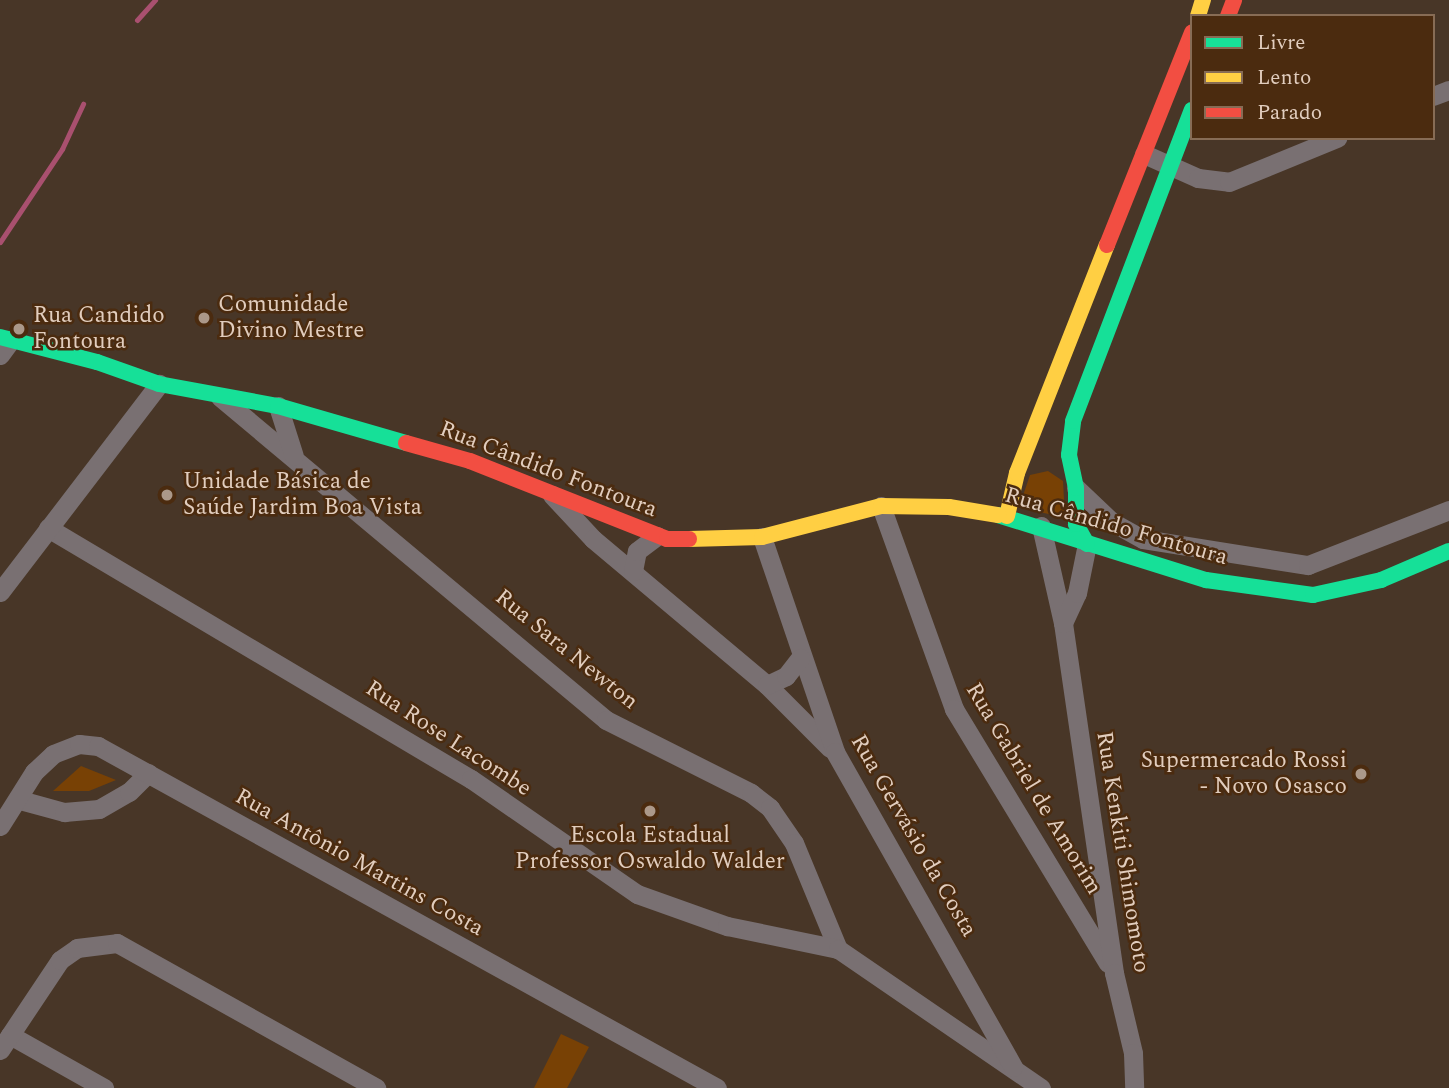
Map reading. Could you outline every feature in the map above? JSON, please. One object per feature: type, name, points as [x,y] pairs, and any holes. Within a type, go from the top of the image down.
[{"type":"main road","points":[[1007,516],[1008,497],[1190,37]]},
{"type":"main road","points":[[1087,544],[1076,524],[1068,473],[1070,439],[1077,404],[1190,115]]},
{"type":"main road","name":"Rua Cândido Fontoura","points":[[4,344],[97,362],[159,384],[278,406],[470,461],[546,489],[657,536],[692,541],[762,537],[881,506],[949,507],[1007,516],[1087,544],[1206,580],[1313,595],[1381,580],[1449,551]]},
{"type":"main road","points":[[1021,465],[1039,460]]},
{"type":"street","points":[[1144,154],[1198,178],[1229,182],[1332,140]]},
{"type":"street","points":[[0,592],[159,384]]},
{"type":"street","name":"Rua Sara Newton","points":[[220,397],[294,456],[606,720],[751,793],[770,808],[794,843],[838,949]]},
{"type":"street","points":[[278,406],[294,456]]},
{"type":"street","points":[[1068,473],[1111,523],[1143,539],[1308,565],[1449,510]]},
{"type":"street","points":[[546,489],[593,539],[767,685],[835,752]]},
{"type":"street","name":"Rua Gabriel de Amorim","points":[[881,506],[954,709],[1114,973]]},
{"type":"street","name":"Rua Kenkiti Shimomoto","points":[[1041,526],[1063,623],[1114,973],[1133,1054],[1134,1088]]},
{"type":"street","name":"Rua Rose Lacombe","points":[[48,527],[449,765],[637,894],[727,926],[838,949]]},
{"type":"street","points":[[633,571],[637,551],[657,536]]},
{"type":"street","name":"Rua Gervásio da Costa","points":[[762,537],[800,658],[835,752],[1015,1071]]},
{"type":"street","points":[[1063,623],[1077,593],[1087,544]]},
{"type":"street","points":[[767,685],[786,676],[800,658]]},
{"type":"street","name":"Rua Antônio Martins Costa","points":[[0,825],[20,800],[34,772],[53,754],[79,744],[99,746],[717,1088]]},
{"type":"street","points":[[20,800],[64,813],[99,809],[129,792],[148,773]]},
{"type":"street","points":[[104,1088],[5,1042],[60,960],[77,948],[117,943],[376,1088]]},
{"type":"street","points":[[838,949],[1041,1088]]},
{"type":"shaded area","points":[[1048,471],[1063,481],[1065,518],[1019,507],[1030,475]]},
{"type":"shaded area","points":[[81,766],[116,780],[89,791],[53,791]]},
{"type":"shaded area","points":[[561,1034],[589,1047],[567,1088],[534,1088]]},
{"type":"waterway","points":[[137,20],[155,0]]},
{"type":"waterway","points":[[0,242],[62,149],[83,104]]},
{"type":"traffic: fast","points":[[1087,544],[1076,524],[1076,488],[1069,455],[1073,421],[1190,115]]},
{"type":"traffic: fast","points":[[0,337],[97,362],[159,384],[278,406],[406,443]]},
{"type":"traffic: fast","points":[[998,515],[1206,580],[1313,595],[1381,580],[1449,551]]},
{"type":"traffic: slow","points":[[1199,14],[1203,0]]},
{"type":"traffic: slow","points":[[1007,516],[1017,473],[1107,245]]},
{"type":"traffic: slow","points":[[689,539],[762,537],[881,506],[949,507],[998,515]]},
{"type":"traffic: jam","points":[[1229,14],[1234,0]]},
{"type":"traffic: jam","points":[[1107,245],[1190,37]]},
{"type":"traffic: jam","points":[[406,443],[470,461],[667,539],[689,539]]},
{"type":"place","name":"Comunidade Divino Mestre","points":[[204,318]]},
{"type":"place","name":"Rua Candido Fontoura","points":[[19,329]]},
{"type":"place","name":"Unidade Básica de Saúde Jardim Boa Vista","points":[[167,495]]},
{"type":"place","name":"Supermercado Rossi - Novo Osasco","points":[[1361,774]]},
{"type":"place","name":"Escola Estadual Professor Oswaldo Walder","points":[[650,811]]}]
